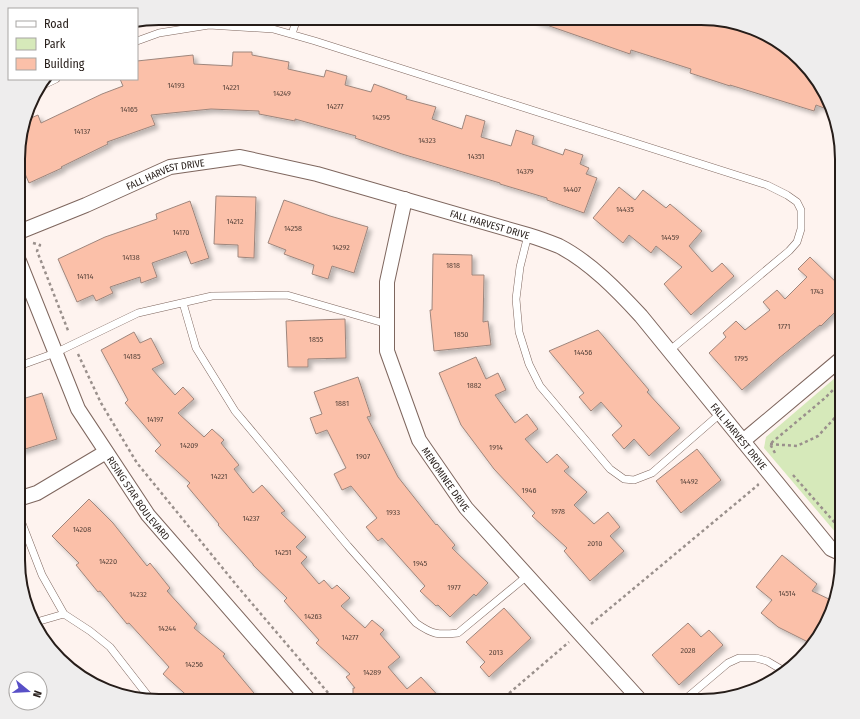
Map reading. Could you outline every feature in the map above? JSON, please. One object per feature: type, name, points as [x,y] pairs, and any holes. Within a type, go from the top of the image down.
[{"type":"street","name":"FALL HARVEST DRIVE","points":[[25,230],[86,205],[170,167],[240,157],[317,174],[528,235],[560,247],[588,265],[617,290],[641,316],[831,549],[835,551]]},
{"type":"street","name":"MENOMINEE DRIVE","points":[[405,199],[387,282],[387,351],[419,440],[466,508],[636,694]]},
{"type":"street","name":"RISING STAR BOULEVARD","points":[[25,276],[78,409],[148,516],[304,694]]},
{"type":"street","points":[[743,441],[835,364]]},
{"type":"street","points":[[25,497],[37,493],[106,452]]},
{"type":"lane","points":[[138,41],[159,33],[209,25],[272,29],[292,34],[767,185],[797,202],[801,210],[802,219],[797,242],[669,351]]},
{"type":"lane","points":[[292,34],[295,25]]},
{"type":"lane","points":[[528,235],[520,267],[516,298],[519,332],[529,364],[540,386],[610,469],[624,479],[634,480],[652,473],[721,413]]},
{"type":"lane","points":[[25,364],[55,353],[138,313],[212,296],[287,295],[387,324]]},
{"type":"lane","points":[[183,303],[196,348],[235,411],[348,546],[416,623],[430,632],[445,634],[458,633],[527,576]]},
{"type":"lane","points":[[25,531],[42,575],[64,614],[90,631],[110,647],[146,693]]},
{"type":"lane","points":[[40,621],[64,614]]},
{"type":"lane","points":[[691,694],[728,663],[739,658],[756,658],[767,661],[779,668]]},
{"type":"path","points":[[33,243],[40,245],[37,251],[73,344],[101,403],[137,463],[238,587],[328,694]]},
{"type":"path","points":[[769,444],[835,388]]},
{"type":"path","points":[[769,444],[797,446],[818,436],[835,418]]},
{"type":"path","points":[[769,444],[779,459]]},
{"type":"path","points":[[789,470],[835,523]]},
{"type":"path","points":[[508,694],[758,485],[754,480]]},
{"type":"green space","points":[[835,378],[835,532],[764,448],[766,437]]},
{"type":"building","points":[[547,25],[710,25],[736,30],[752,35],[768,43],[796,64],[812,84],[825,108],[816,105],[814,111],[690,73],[691,69],[631,50],[630,54]]},
{"type":"building","points":[[233,52],[252,52],[252,55],[289,62],[288,69],[324,77],[326,70],[347,76],[345,85],[371,92],[374,84],[407,96],[406,99],[436,107],[432,119],[462,129],[466,115],[485,121],[481,137],[511,146],[516,130],[534,136],[532,144],[563,155],[565,149],[583,155],[580,164],[589,168],[586,174],[597,178],[584,213],[547,200],[547,198],[402,154],[355,138],[356,136],[295,119],[295,121],[259,114],[259,111],[211,109],[151,115],[155,125],[107,142],[108,144],[29,183],[25,174],[25,159],[26,141],[32,118],[38,115],[41,123],[102,94],[123,86],[120,80],[138,80],[138,61],[193,55],[194,64],[232,66]]},
{"type":"building","points":[[619,187],[635,200],[643,190],[666,208],[670,204],[702,231],[689,246],[712,272],[722,263],[734,276],[691,315],[664,284],[682,267],[656,246],[651,253],[629,235],[623,243],[593,218]]},
{"type":"building","points":[[216,196],[256,197],[254,258],[238,257],[238,245],[214,244]]},
{"type":"building","points":[[284,200],[368,227],[354,273],[332,266],[328,279],[312,274],[314,265],[284,254],[286,250],[268,243]]},
{"type":"building","points":[[190,201],[209,258],[191,264],[186,251],[152,263],[157,277],[141,283],[140,277],[110,287],[113,293],[96,301],[93,295],[77,302],[58,259],[105,237],[157,219],[156,214]]},
{"type":"building","points":[[433,254],[472,255],[472,275],[484,275],[483,322],[488,321],[491,345],[434,351],[430,310],[432,310]]},
{"type":"building","points":[[810,257],[835,281],[835,312],[821,326],[820,325],[779,358],[742,390],[709,353],[726,337],[723,333],[736,321],[745,330],[770,310],[763,302],[777,290],[785,299],[807,277],[798,269]]},
{"type":"building","points":[[345,319],[346,358],[308,359],[308,367],[288,367],[286,321]]},
{"type":"building","points":[[598,330],[649,390],[647,392],[680,428],[649,456],[634,439],[624,449],[612,435],[622,426],[601,402],[591,411],[579,397],[584,393],[549,351]]},
{"type":"building","points":[[134,332],[140,343],[151,338],[164,363],[152,369],[175,395],[183,387],[194,399],[178,413],[204,437],[212,429],[224,440],[221,443],[239,465],[234,469],[253,493],[262,485],[285,511],[281,513],[306,537],[296,547],[307,557],[301,563],[319,584],[324,580],[332,589],[337,585],[350,598],[341,606],[365,628],[372,620],[384,630],[380,634],[400,657],[388,667],[407,689],[421,677],[437,694],[353,694],[353,688],[355,688],[346,677],[350,674],[316,643],[319,640],[284,601],[287,598],[253,565],[218,525],[219,524],[187,486],[190,483],[155,451],[161,445],[125,403],[128,400],[101,350]]},
{"type":"building","points":[[476,357],[486,379],[498,373],[506,390],[495,395],[515,423],[527,414],[538,429],[525,439],[547,463],[557,454],[569,467],[564,471],[587,492],[574,505],[594,524],[608,512],[620,527],[610,536],[624,551],[590,581],[564,551],[567,548],[532,516],[535,513],[494,469],[461,425],[439,373]]},
{"type":"building","points":[[358,377],[371,416],[367,417],[398,477],[436,525],[437,524],[455,545],[452,548],[488,583],[476,596],[474,594],[450,617],[438,605],[436,606],[420,591],[425,586],[382,538],[378,541],[366,527],[377,518],[351,486],[342,490],[334,474],[346,468],[327,430],[316,434],[310,418],[322,414],[314,392]]},
{"type":"building","points":[[42,393],[57,439],[25,449],[25,398]]},
{"type":"building","points":[[697,449],[721,480],[681,513],[656,481]]},
{"type":"building","points":[[89,499],[113,523],[147,566],[150,563],[170,588],[167,591],[197,624],[194,628],[225,654],[223,656],[254,693],[185,694],[163,674],[169,667],[129,623],[127,624],[100,591],[98,592],[76,565],[79,563],[52,536]]},
{"type":"building","points":[[782,555],[817,584],[812,591],[829,599],[817,627],[807,642],[778,627],[761,613],[772,600],[756,587]]},
{"type":"building","points":[[504,608],[531,638],[489,677],[480,667],[485,662],[466,642]]},
{"type":"building","points":[[688,623],[701,637],[709,630],[723,645],[679,685],[652,655]]}]
